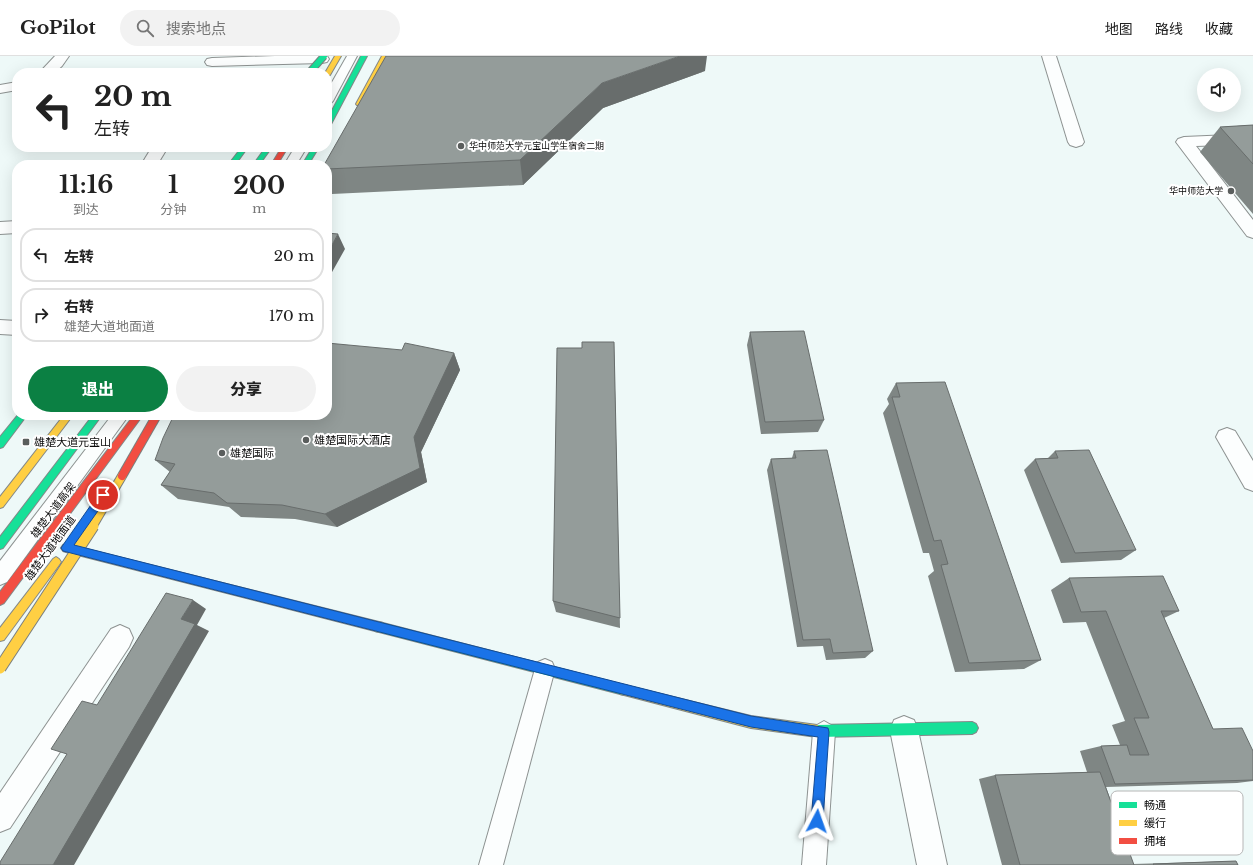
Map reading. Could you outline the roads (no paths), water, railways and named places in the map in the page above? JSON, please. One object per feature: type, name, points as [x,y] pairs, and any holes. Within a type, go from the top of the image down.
[{"type":"main road","points":[[331,68],[338,56]]},
{"type":"main road","points":[[332,117],[364,56]]},
{"type":"main road","points":[[355,112],[385,56]]},
{"type":"main road","points":[[314,68],[323,58]]},
{"type":"main road","points":[[317,68],[323,58]]},
{"type":"main road","points":[[235,160],[241,152]]},
{"type":"main road","points":[[0,444],[19,420]]},
{"type":"main road","points":[[0,504],[65,420]]},
{"type":"main road","name":"雄楚大道高架","points":[[0,545],[94,420]]},
{"type":"main road","name":"雄楚大道高架","points":[[0,600],[135,420]]},
{"type":"main road","points":[[0,668],[94,524],[156,420]]},
{"type":"main road","name":"雄楚大道地面道","points":[[83,524],[156,420]]},
{"type":"main road","name":"雄楚大道地面道","points":[[0,636],[68,545],[545,670]]},
{"type":"main road","points":[[545,670],[751,722],[824,732],[972,728]]},
{"type":"street","points":[[52,68],[62,56]]},
{"type":"street","points":[[1049,56],[1076,142]]},
{"type":"street","points":[[210,64],[323,58]]},
{"type":"street","points":[[0,89],[12,87]]},
{"type":"street","points":[[1253,140],[1184,142],[1253,232]]},
{"type":"street","points":[[0,228],[12,227]]},
{"type":"street","points":[[0,327],[12,328]]},
{"type":"street","points":[[1227,436],[1253,481]]},
{"type":"street","points":[[1,815],[120,638]]},
{"type":"street","points":[[904,730],[932,865]]},
{"type":"lane","points":[[332,92],[352,56]]},
{"type":"lane","points":[[0,576],[117,420]]},
{"type":"lane","points":[[491,865],[545,670]]},
{"type":"lane","points":[[814,865],[824,732]]},
{"type":"place","name":"华中师范大学元宝山学生宿舍二期","points":[[461,146]]},
{"type":"place","name":"华中师范大学","points":[[1231,191]]},
{"type":"place","name":"雄楚国际大酒店","points":[[306,440]]},
{"type":"place","name":"雄楚大道元宝山","points":[[26,442]]},
{"type":"place","name":"雄楚国际","points":[[222,453]]}]
